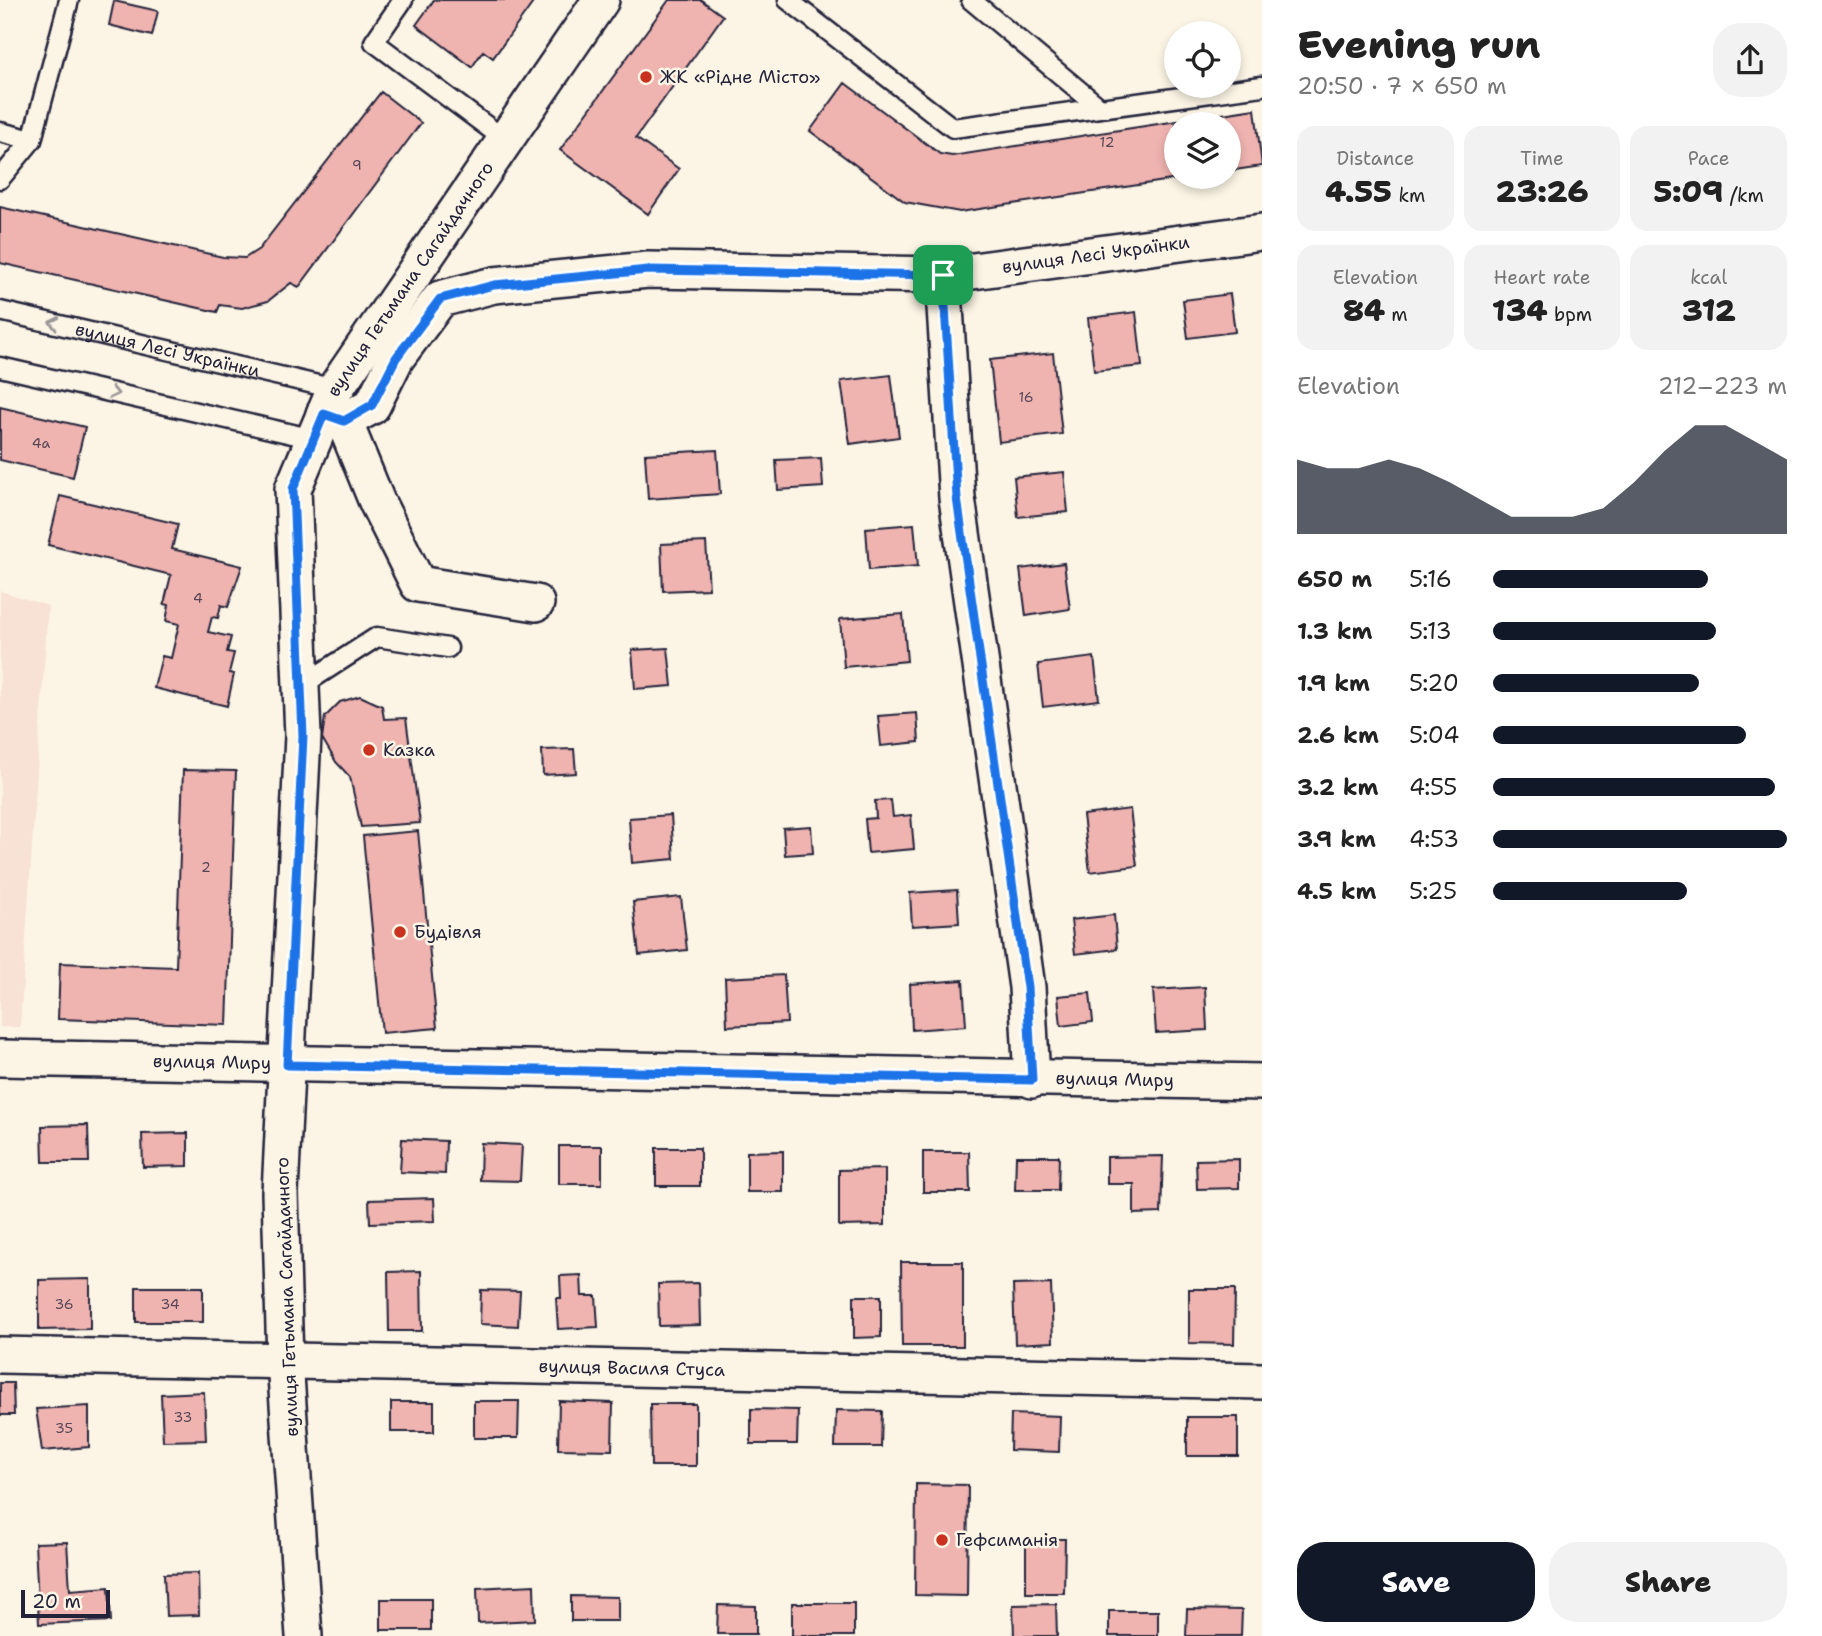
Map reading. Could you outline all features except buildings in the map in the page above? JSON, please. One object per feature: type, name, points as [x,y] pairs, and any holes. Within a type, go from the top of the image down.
[{"type":"street","name":"вулиця Гетьмана Сагайдачного","points":[[303,1636],[285,1361],[280,1193],[303,736],[293,489],[329,416],[504,139],[601,0]]},
{"type":"street","name":"вулиця Лесі Українки","points":[[329,416],[372,405],[396,358],[440,299],[494,285],[648,270],[943,275],[1262,232]]},
{"type":"street","points":[[943,275],[957,498],[1027,987],[1032,1080]]},
{"type":"street","points":[[329,416],[377,502],[418,584],[536,603]]},
{"type":"street","name":"вулиця Миру","points":[[0,1058],[1032,1080],[1262,1082]]},
{"type":"street","name":"вулиця Василя Стуса","points":[[0,1355],[1262,1381]]},
{"type":"lane","points":[[0,178],[32,140],[69,0]]},
{"type":"lane","points":[[403,0],[374,42],[504,139]]},
{"type":"lane","points":[[788,0],[953,128],[1262,86]]},
{"type":"lane","points":[[971,0],[1099,107]]},
{"type":"lane","points":[[0,132],[32,140]]},
{"type":"lane","name":"вулиця Лесі Українки","points":[[0,311],[329,416]]},
{"type":"lane","points":[[0,367],[329,416]]},
{"type":"lane","points":[[301,686],[377,637],[448,648]]},
{"type":"shaded area","points":[[0,591],[48,606],[20,1027],[0,1027]]},
{"type":"place","name":"ЖК «Рідне Місто»","points":[[646,77]]},
{"type":"place","name":"Казка","points":[[369,750]]},
{"type":"place","name":"Будівля","points":[[400,932]]},
{"type":"place","name":"Гефсиманія","points":[[942,1540]]},
{"type":"route","points":[[648,270],[943,275],[957,498],[1027,987],[1032,1080],[287,1065],[303,736],[293,489],[324,414],[344,421],[372,405],[396,358],[440,299],[494,285],[648,270]]}]
